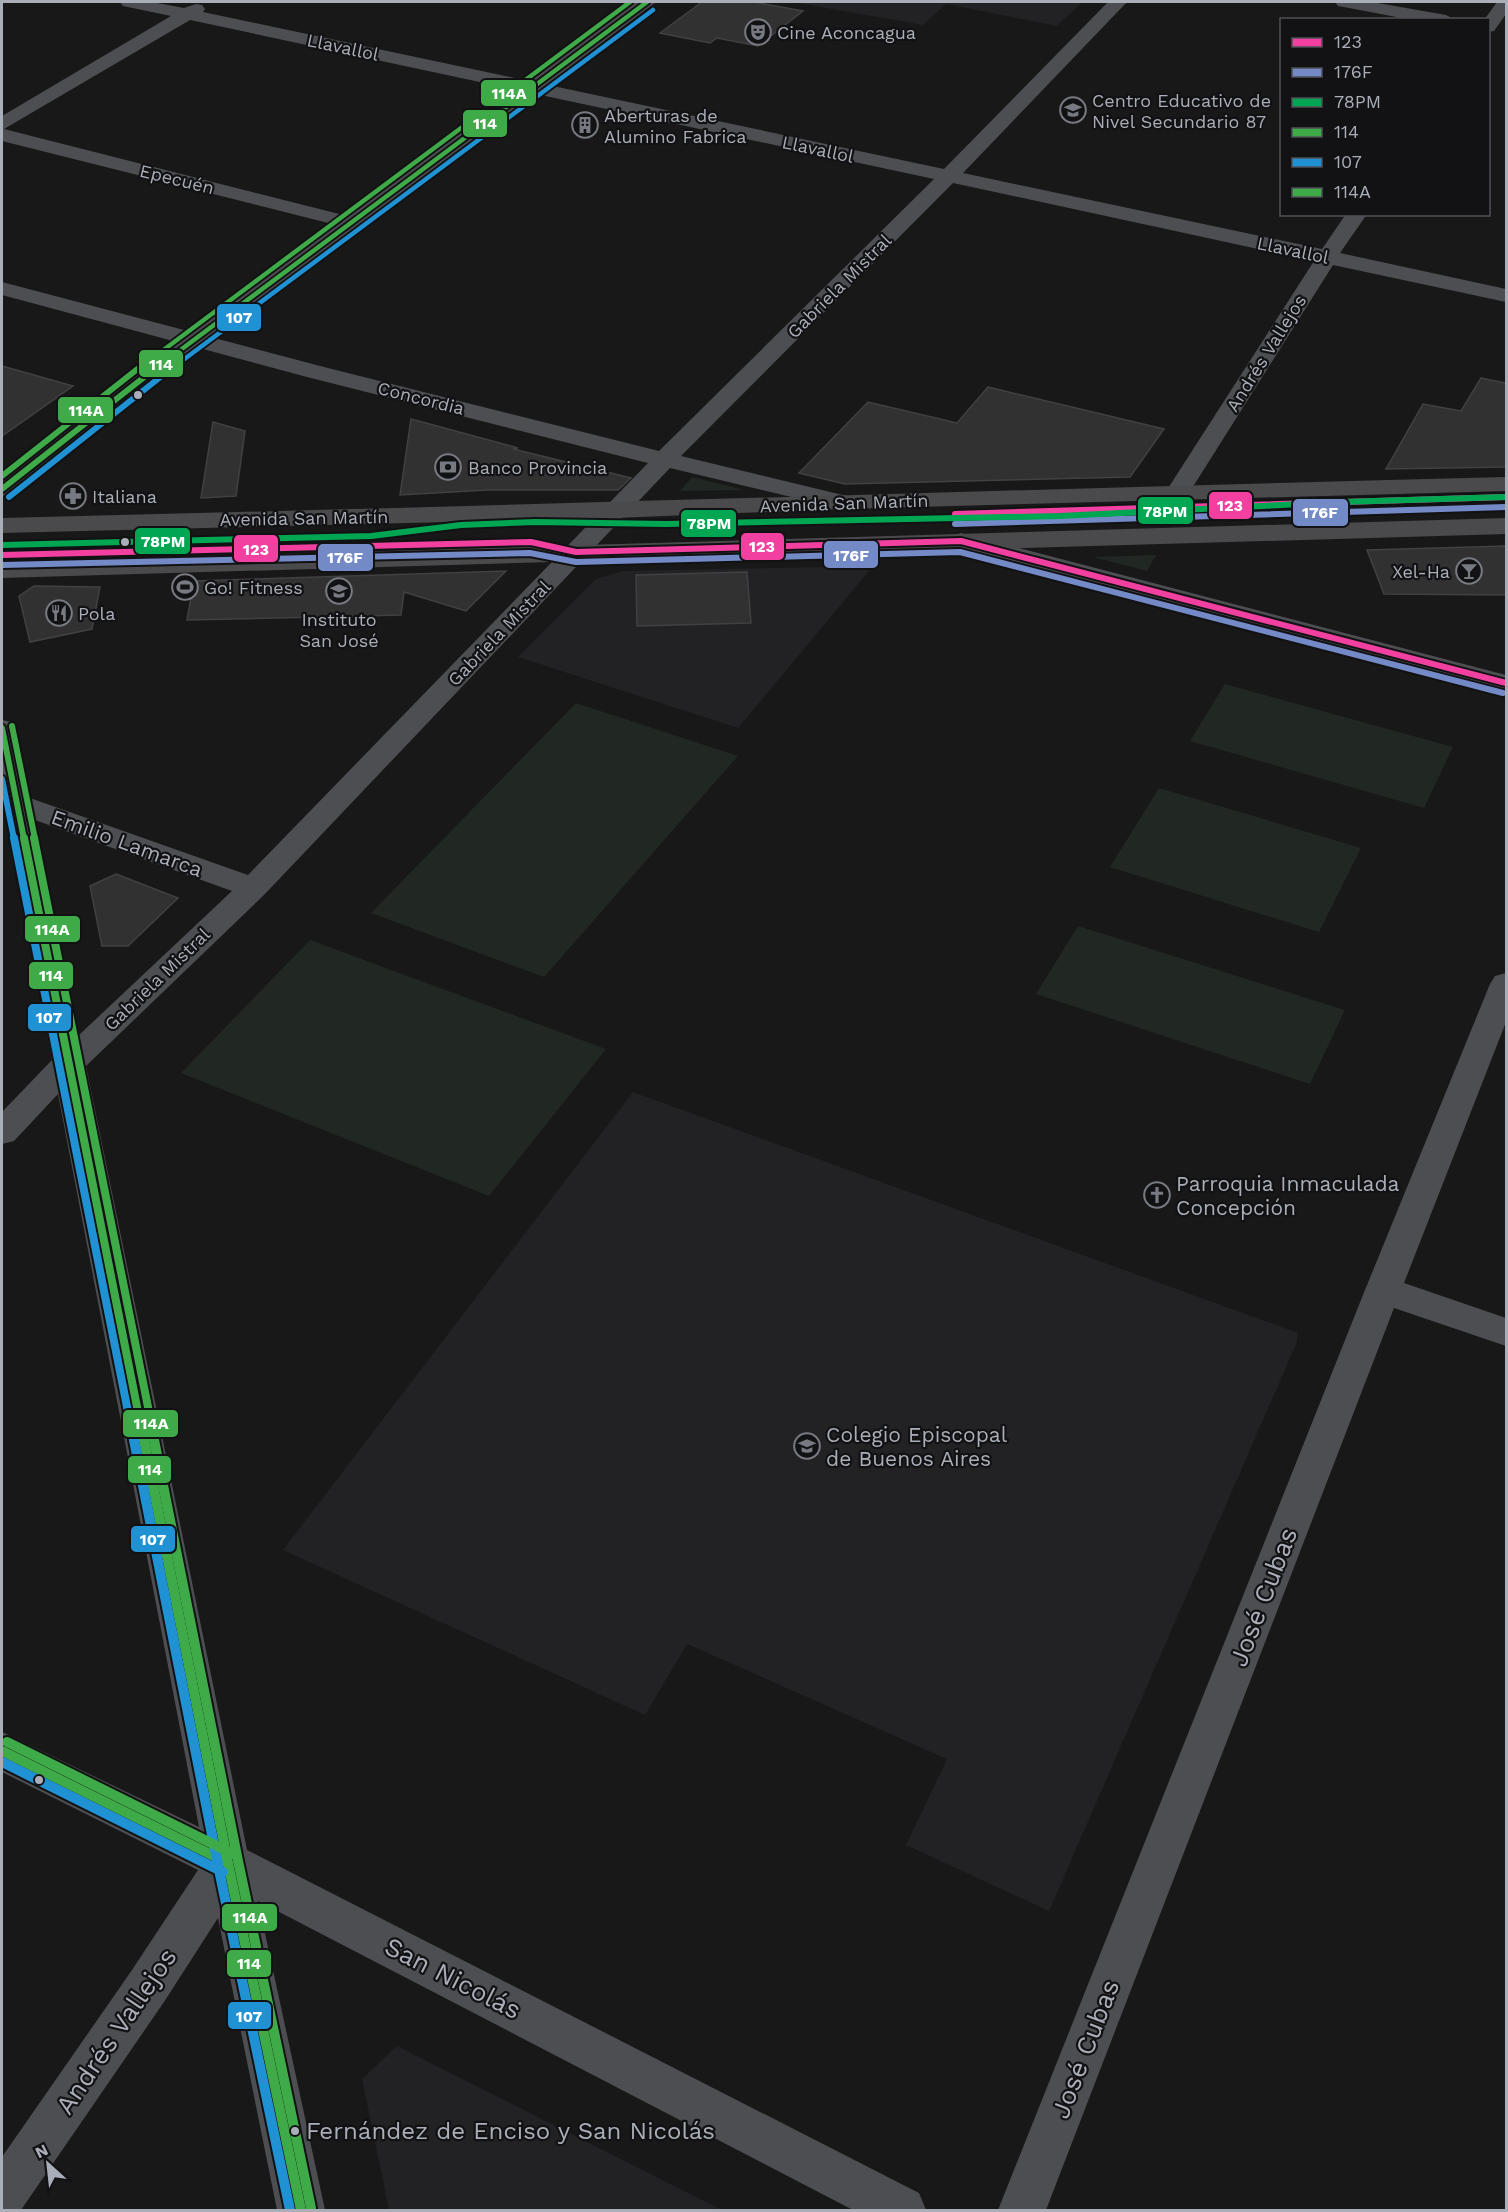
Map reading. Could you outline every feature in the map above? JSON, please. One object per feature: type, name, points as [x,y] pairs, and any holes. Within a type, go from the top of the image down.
[{"type":"main road","points":[[2,489],[191,340],[352,223],[647,2]]},
{"type":"main road","name":"Avenida San Martín","points":[[2,526],[615,511],[842,502],[1506,484]]},
{"type":"main road","name":"Avenida San Martín","points":[[2,570],[1506,526]]},
{"type":"street","name":"Llavallol","points":[[129,2],[1506,295]]},
{"type":"street","points":[[2,124],[208,2]]},
{"type":"street","name":"Gabriela Mistral","points":[[2,1132],[68,1064],[253,888],[664,460],[1118,2]]},
{"type":"street","points":[[1344,2],[1435,18]]},
{"type":"street","points":[[1490,24],[1506,2]]},
{"type":"street","points":[[1490,27],[1506,30]]},
{"type":"street","name":"Epecuén","points":[[2,135],[352,223]]},
{"type":"street","name":"Andrés Vallejos","points":[[1177,493],[1327,257],[1356,216]]},
{"type":"street","name":"Concordia","points":[[2,288],[191,340],[664,460],[842,502]]},
{"type":"street","points":[[961,542],[1506,683]]},
{"type":"street","points":[[2,728],[9,800],[68,1064],[228,1863],[301,2211]]},
{"type":"street","name":"Emilio Lamarca","points":[[9,800],[253,888]]},
{"type":"street","name":"José Cubas","points":[[1022,2211],[1383,1290],[1506,984]]},
{"type":"street","points":[[1383,1290],[1506,1332]]},
{"type":"street","name":"San Nicolás","points":[[2,1751],[228,1863],[902,2211]]},
{"type":"street","name":"Andrés Vallejos","points":[[2,2197],[148,1986],[228,1863]]},
{"type":"shaded area","points":[[792,2],[1082,2],[1057,26],[946,4],[923,25]]},
{"type":"shaded area","points":[[692,477],[744,490],[680,491]]},
{"type":"shaded area","points":[[1156,555],[1147,571],[1093,557]]},
{"type":"shaded area","points":[[873,566],[738,728],[518,657],[596,579],[624,571]]},
{"type":"shaded area","points":[[1225,684],[1453,747],[1424,808],[1190,741]]},
{"type":"shaded area","points":[[576,703],[738,756],[544,977],[371,913]]},
{"type":"shaded area","points":[[1159,788],[1361,848],[1319,932],[1110,867]]},
{"type":"shaded area","points":[[1078,926],[1345,1010],[1310,1084],[1036,994]]},
{"type":"shaded area","points":[[310,940],[606,1049],[489,1196],[181,1073]]},
{"type":"shaded area","name":"Colegio Episcopal de Buenos Aires","points":[[633,1092],[1298,1333],[1297,1342],[1049,1911],[906,1845],[947,1759],[687,1644],[645,1715],[283,1550]]},
{"type":"shaded area","points":[[397,2046],[722,2210],[389,2210],[362,2079]]},
{"type":"building","points":[[702,2],[754,2],[803,11],[758,46],[717,38],[710,43],[660,33]]},
{"type":"building","points":[[2,366],[73,386],[2,436]]},
{"type":"building","points":[[1481,378],[1506,383],[1506,467],[1386,469],[1423,404],[1461,411]]},
{"type":"building","points":[[988,387],[1164,429],[1130,477],[845,484],[799,473],[868,402],[957,423]]},
{"type":"building","points":[[411,419],[518,448],[513,449],[631,478],[618,490],[487,490],[400,495]]},
{"type":"building","points":[[213,422],[245,431],[236,496],[201,498]]},
{"type":"building","points":[[1506,546],[1506,595],[1384,594],[1367,550]]},
{"type":"building","name":"Instituto San José","points":[[506,571],[466,611],[404,592],[401,615],[187,620],[194,581]]},
{"type":"building","points":[[747,572],[751,623],[637,626],[636,575]]},
{"type":"building","name":"Pola","points":[[34,586],[100,587],[92,629],[30,642],[19,596]]},
{"type":"building","points":[[116,874],[178,898],[128,946],[102,946],[90,886]]},
{"type":"transit line","name":"114A","points":[[2,476],[185,332],[346,215],[630,2]]},
{"type":"transit line","name":"114","points":[[2,489],[191,340],[352,223],[647,2]]},
{"type":"transit line","name":"107","points":[[9,497],[197,348],[358,231],[653,10]]},
{"type":"transit line","name":"123","points":[[955,514],[1506,497]]},
{"type":"transit line","name":"78PM","points":[[2,545],[371,536],[461,525],[535,522],[666,524],[1060,516],[1341,502],[1506,497]]},
{"type":"transit line","name":"176F","points":[[955,524],[1506,507]]},
{"type":"transit line","name":"123","points":[[2,555],[531,542],[576,552],[961,541],[1506,683]]},
{"type":"transit line","name":"176F","points":[[2,565],[530,553],[576,562],[960,552],[1503,693]]},
{"type":"transit line","name":"114A","points":[[12,726],[238,1861],[311,2208]]},
{"type":"transit line","name":"114","points":[[2,728],[228,1863],[301,2210]]},
{"type":"transit line","name":"107","points":[[2,779],[218,1865],[290,2210]]},
{"type":"transit line","name":"114A","points":[[7,1742],[233,1854]]},
{"type":"transit line","name":"114","points":[[2,1751],[228,1863]]},
{"type":"transit line","name":"107","points":[[2,1762],[223,1872]]},
{"type":"place","name":"Cine Aconcagua","points":[[758,32]]},
{"type":"place","name":"Centro Educativo de Nivel Secundario 87","points":[[1073,110]]},
{"type":"place","name":"Aberturas de Alumino Fabrica","points":[[585,125]]},
{"type":"place","name":"Banco Provincia","points":[[448,467]]},
{"type":"place","name":"Italiana","points":[[73,496]]},
{"type":"place","name":"Xel-Ha","points":[[1469,571]]},
{"type":"place","name":"Go! Fitness","points":[[185,587]]},
{"type":"place","name":"Instituto San José","points":[[339,591]]},
{"type":"place","name":"Pola","points":[[59,613]]},
{"type":"place","name":"Parroquia Inmaculada Concepción","points":[[1157,1195]]},
{"type":"place","name":"Colegio Episcopal de Buenos Aires","points":[[807,1446]]},
{"type":"place","name":"Fernández de Enciso y San Nicolás","points":[[295,2131]]}]
